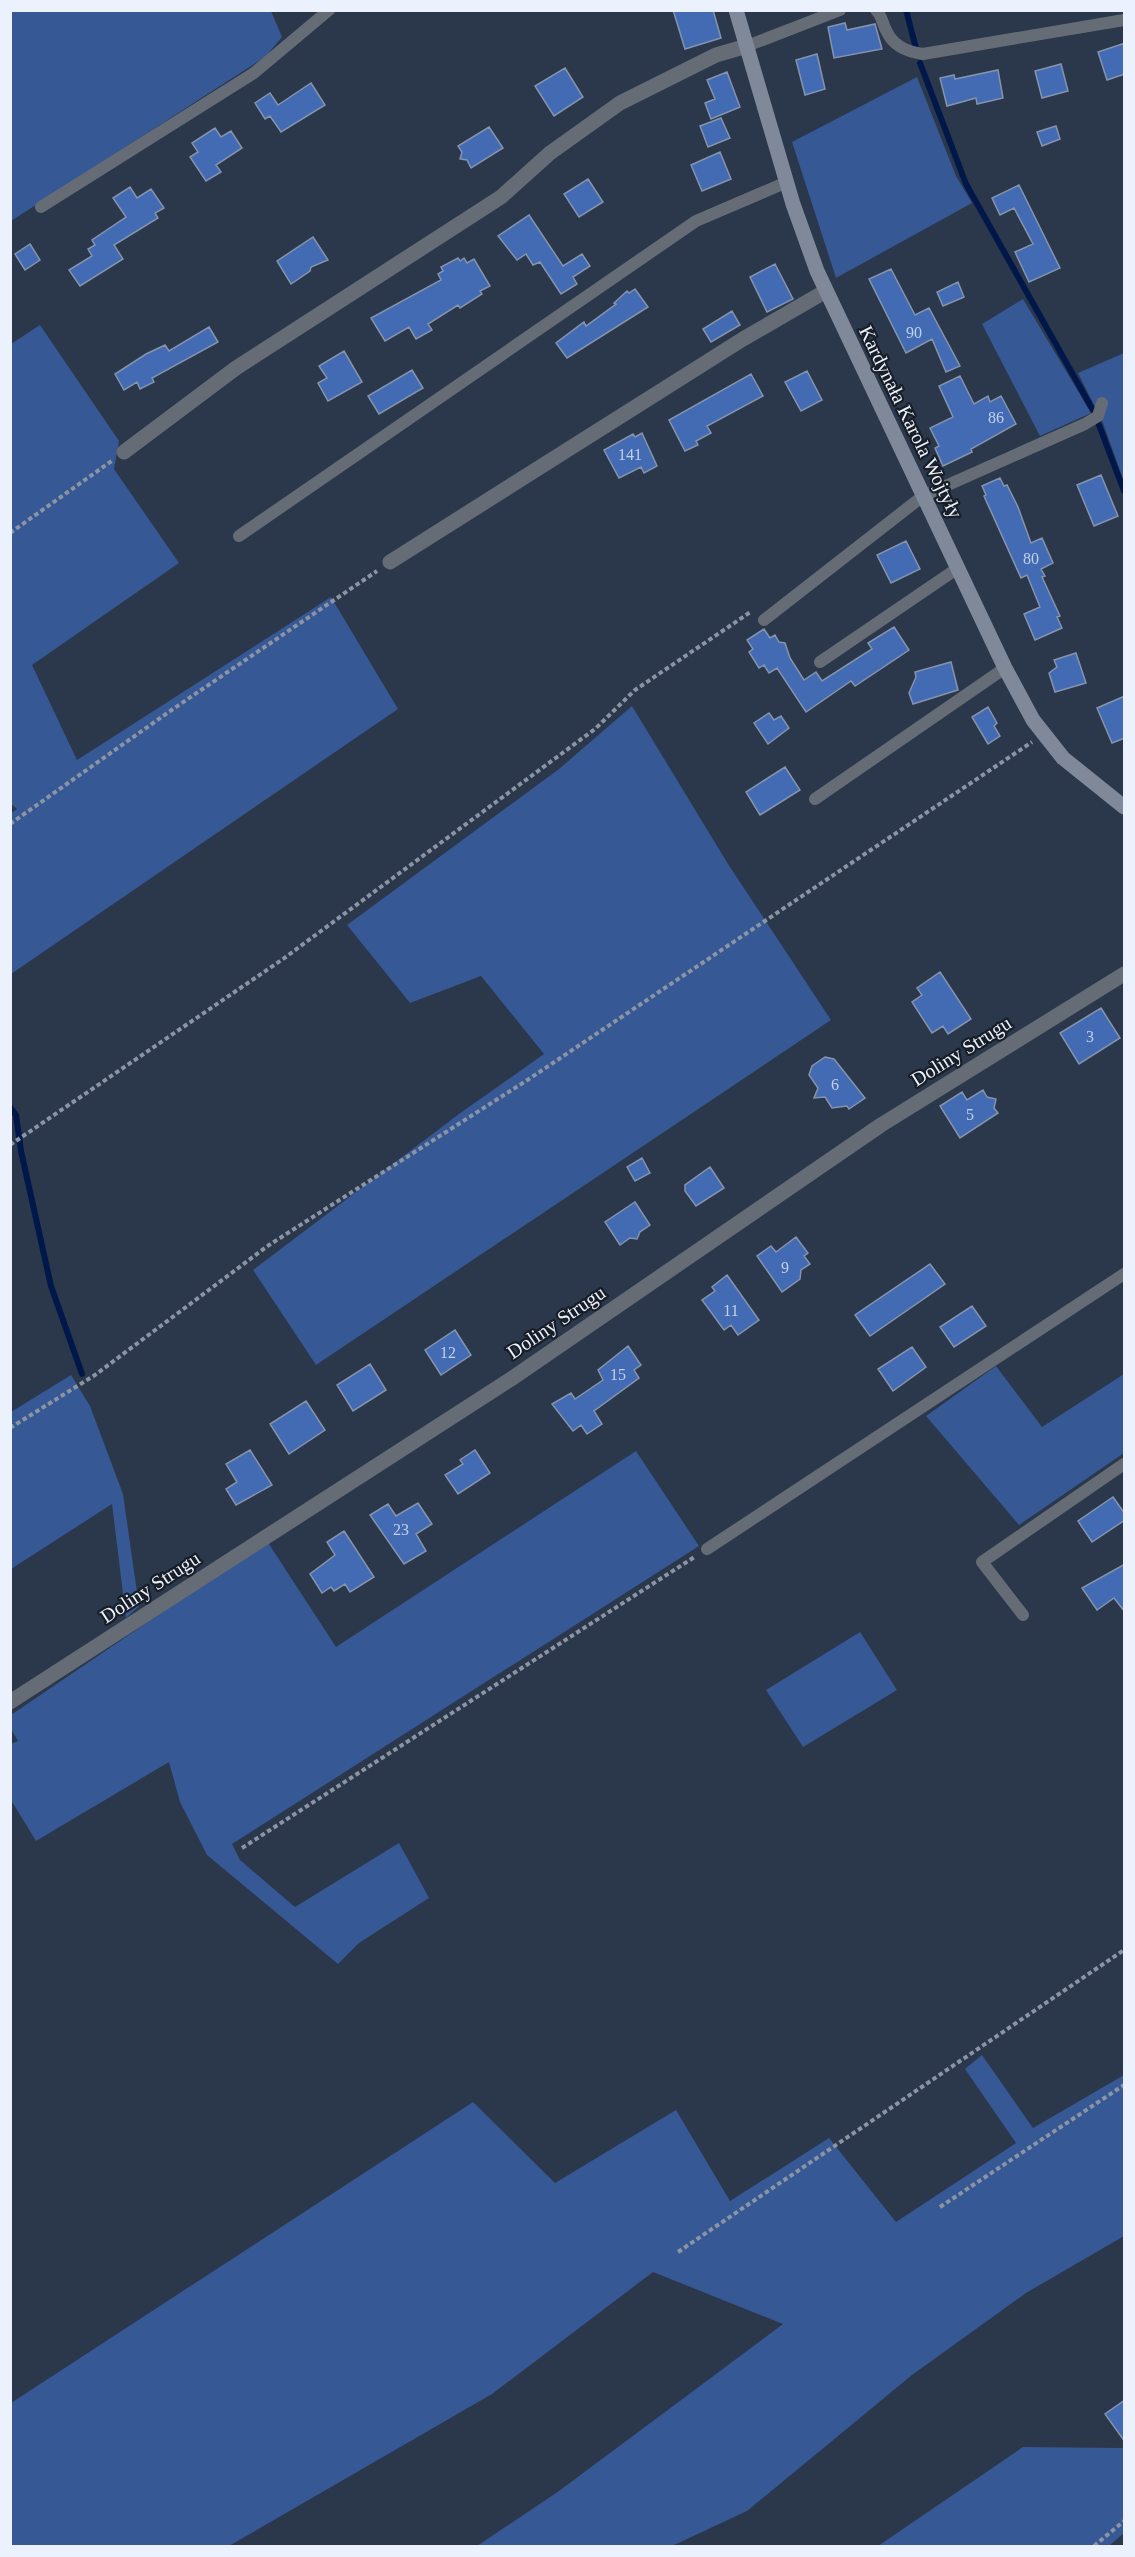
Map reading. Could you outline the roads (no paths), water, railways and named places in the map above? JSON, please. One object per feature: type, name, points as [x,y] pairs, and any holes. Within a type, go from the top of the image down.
[{"type":"street","name":"Kardynała Karola Wojtyły","points":[[736,10],[805,239],[826,291],[1005,668],[1042,735],[1063,758],[1125,807]]},
{"type":"street","points":[[124,452],[236,368],[501,197],[550,153],[620,104],[716,55],[747,46]]},
{"type":"street","points":[[390,562],[743,339],[826,291]]},
{"type":"street","name":"Doliny Strugu","points":[[10,1702],[511,1378],[881,1125],[1125,974]]},
{"type":"lane","points":[[41,207],[254,73],[329,10]]},
{"type":"lane","points":[[747,46],[840,10]]},
{"type":"lane","points":[[876,10],[884,21],[887,33],[905,51],[923,54],[1125,20]]},
{"type":"lane","points":[[238,536],[696,221],[787,182]]},
{"type":"lane","points":[[764,620],[923,496],[1085,424],[1098,416],[1102,403]]},
{"type":"lane","points":[[820,662],[958,568]]},
{"type":"lane","points":[[815,799],[1005,668]]},
{"type":"lane","points":[[707,1549],[1125,1274]]},
{"type":"lane","points":[[1023,1615],[982,1562],[1125,1464]]},
{"type":"waterway","points":[[906,10],[916,48]]},
{"type":"waterway","points":[[920,63],[966,184],[1094,412]]},
{"type":"waterway","points":[[1099,425],[1124,491]]},
{"type":"waterway","points":[[10,1107],[16,1115],[21,1151],[51,1286],[82,1374]]}]
